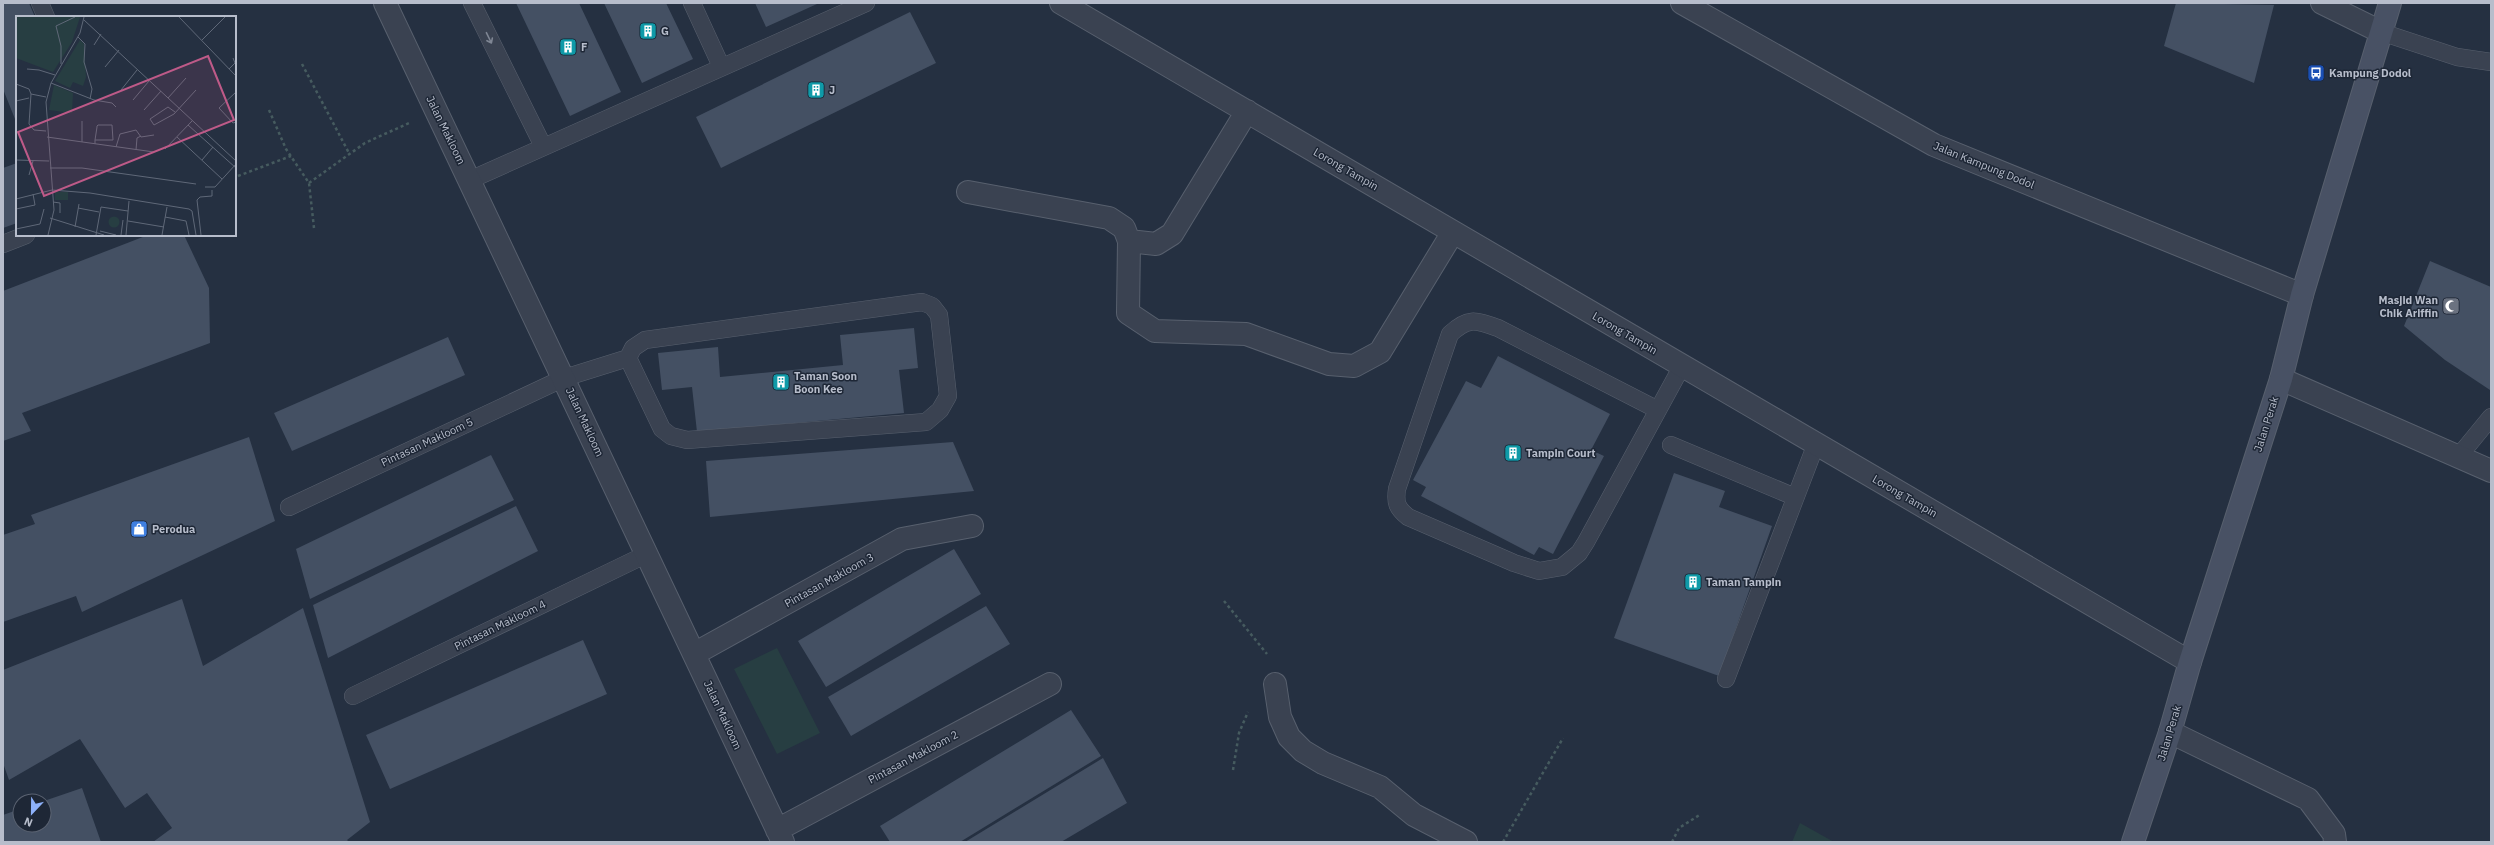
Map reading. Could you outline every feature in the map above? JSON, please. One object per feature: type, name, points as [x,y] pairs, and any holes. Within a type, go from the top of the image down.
[{"type":"main road","name":"Jalan Perak","points":[[2133,842],[2170,732],[2190,662],[2280,379],[2302,295],[2390,3]]},
{"type":"street","name":"Jalan Makloom","points":[[385,3],[780,836]]},
{"type":"street","name":"Lorong Tampin","points":[[1061,3],[2190,662]]},
{"type":"street","name":"Jalan Kampung Dodol","points":[[1682,3],[1934,145],[2302,295]]},
{"type":"street","points":[[2322,3],[2381,32]]},
{"type":"street","points":[[1129,241],[1156,244],[1172,234],[1247,111]]},
{"type":"street","points":[[968,192],[1108,218],[1124,228],[1129,241],[1128,312],[1155,331],[1246,334],[1330,364],[1354,366],[1380,352],[1453,232]]},
{"type":"street","points":[[2280,379],[2491,471]]},
{"type":"street","name":"Pintasan Makloom 3","points":[[694,654],[902,539],[972,526]]},
{"type":"street","name":"Pintasan Makloom 2","points":[[780,836],[1050,684]]},
{"type":"street","points":[[1275,684],[1280,717],[1289,737],[1303,750],[1323,762],[1380,787],[1414,815],[1466,842]]},
{"type":"street","points":[[2170,732],[2308,799],[2334,834],[2335,842]]},
{"type":"lane","points":[[40,3],[46,16]]},
{"type":"lane","points":[[472,3],[543,146]]},
{"type":"lane","points":[[692,3],[721,66]]},
{"type":"lane","points":[[470,180],[721,66],[866,3]]},
{"type":"lane","points":[[2381,32],[2457,57],[2491,62]]},
{"type":"lane","points":[[3,244],[23,236]]},
{"type":"lane","points":[[922,302],[932,306],[939,315],[948,396],[940,410],[926,422],[686,440],[671,436],[662,429],[628,358],[633,348],[645,340],[922,302]]},
{"type":"lane","points":[[1658,410],[1498,328],[1476,320],[1461,324],[1450,334],[1397,489],[1396,501],[1399,509],[1408,517],[1514,563],[1539,571],[1562,567],[1580,553],[1658,410],[1682,366]]},
{"type":"lane","name":"Pintasan Makloom 5","points":[[289,507],[564,378],[628,358]]},
{"type":"lane","points":[[2459,456],[2491,417]]},
{"type":"lane","points":[[1726,679],[1816,444]]},
{"type":"lane","points":[[1671,445],[1795,497]]},
{"type":"lane","name":"Pintasan Makloom 4","points":[[352,696],[647,554]]},
{"type":"path","points":[[302,64],[350,155]]},
{"type":"path","points":[[269,110],[290,156],[309,183],[314,228]]},
{"type":"path","points":[[309,183],[365,143],[436,110]]},
{"type":"path","points":[[238,176],[290,156]]},
{"type":"path","points":[[1224,600],[1271,659],[1274,667],[1275,684],[1254,702],[1244,718],[1239,734],[1233,770]]},
{"type":"path","points":[[1503,842],[1563,738]]},
{"type":"path","points":[[1672,842],[1680,828],[1700,814]]},
{"type":"green space","points":[[777,648],[820,733],[777,754],[734,669]]},
{"type":"green space","points":[[1800,823],[1834,842],[1792,842]]},
{"type":"building","points":[[3,3],[29,3],[35,16],[16,16],[16,122],[3,89]]},
{"type":"building","name":"F","points":[[516,3],[579,3],[621,92],[570,116]]},
{"type":"building","name":"G","points":[[604,3],[666,3],[693,59],[642,83]]},
{"type":"building","points":[[755,3],[816,3],[817,4],[766,27]]},
{"type":"building","points":[[2176,3],[2274,5],[2254,83],[2164,46]]},
{"type":"building","name":"J","points":[[910,12],[936,63],[721,168],[696,117]]},
{"type":"building","points":[[16,163],[16,223],[3,228],[3,168]]},
{"type":"building","points":[[145,236],[184,236],[209,288],[210,343],[22,413],[31,431],[3,441],[3,291]]},
{"type":"building","name":"Masjid Wan Chik Ariffin","points":[[2430,261],[2491,287],[2490,390],[2445,360],[2404,326]]},
{"type":"building","name":"Taman Soon Boon Kee","points":[[914,328],[918,368],[899,370],[904,413],[697,432],[692,387],[662,390],[658,353],[718,347],[720,377],[843,365],[840,335]]},
{"type":"building","points":[[448,337],[465,375],[292,451],[274,413]]},
{"type":"building","name":"Tampin Court","points":[[1498,356],[1610,414],[1591,450],[1604,456],[1553,554],[1539,547],[1534,555],[1421,496],[1426,487],[1413,480],[1466,381],[1481,388]]},
{"type":"building","name":"Perodua","points":[[249,437],[275,521],[82,612],[76,596],[3,622],[3,535],[35,524],[31,515]]},
{"type":"building","points":[[953,442],[974,491],[710,517],[706,461]]},
{"type":"building","points":[[491,455],[514,500],[310,599],[296,549]]},
{"type":"building","name":"Taman Tampin","points":[[1674,473],[1725,491],[1719,507],[1772,526],[1719,676],[1614,638]]},
{"type":"building","points":[[516,506],[538,551],[328,658],[313,605]]},
{"type":"building","points":[[954,549],[981,594],[826,687],[798,641]]},
{"type":"building","points":[[182,599],[203,666],[303,608],[370,822],[347,840],[349,842],[153,842],[172,828],[147,793],[125,808],[80,739],[9,780],[3,763],[3,670]]},
{"type":"building","points":[[986,606],[1010,644],[851,736],[828,697]]},
{"type":"building","points":[[583,640],[607,694],[390,789],[366,735]]},
{"type":"building","points":[[1071,710],[1101,756],[960,842],[890,842],[880,826]]},
{"type":"building","points":[[1103,758],[1127,803],[1061,842],[965,842]]},
{"type":"building","points":[[82,788],[101,842],[3,842],[3,815],[12,812],[12,833],[52,833],[52,798]]},
{"type":"place","name":"G","points":[[648,31]]},
{"type":"place","name":"F","points":[[568,47]]},
{"type":"place","name":"Kampung Dodol","points":[[2316,73]]},
{"type":"place","name":"J","points":[[816,90]]},
{"type":"place","name":"Masjid Wan Chik Ariffin","points":[[2451,306]]},
{"type":"place","name":"Taman Soon Boon Kee","points":[[781,382]]},
{"type":"place","name":"Tampin Court","points":[[1513,453]]},
{"type":"place","name":"Perodua","points":[[139,529]]},
{"type":"place","name":"Taman Tampin","points":[[1693,582]]}]
